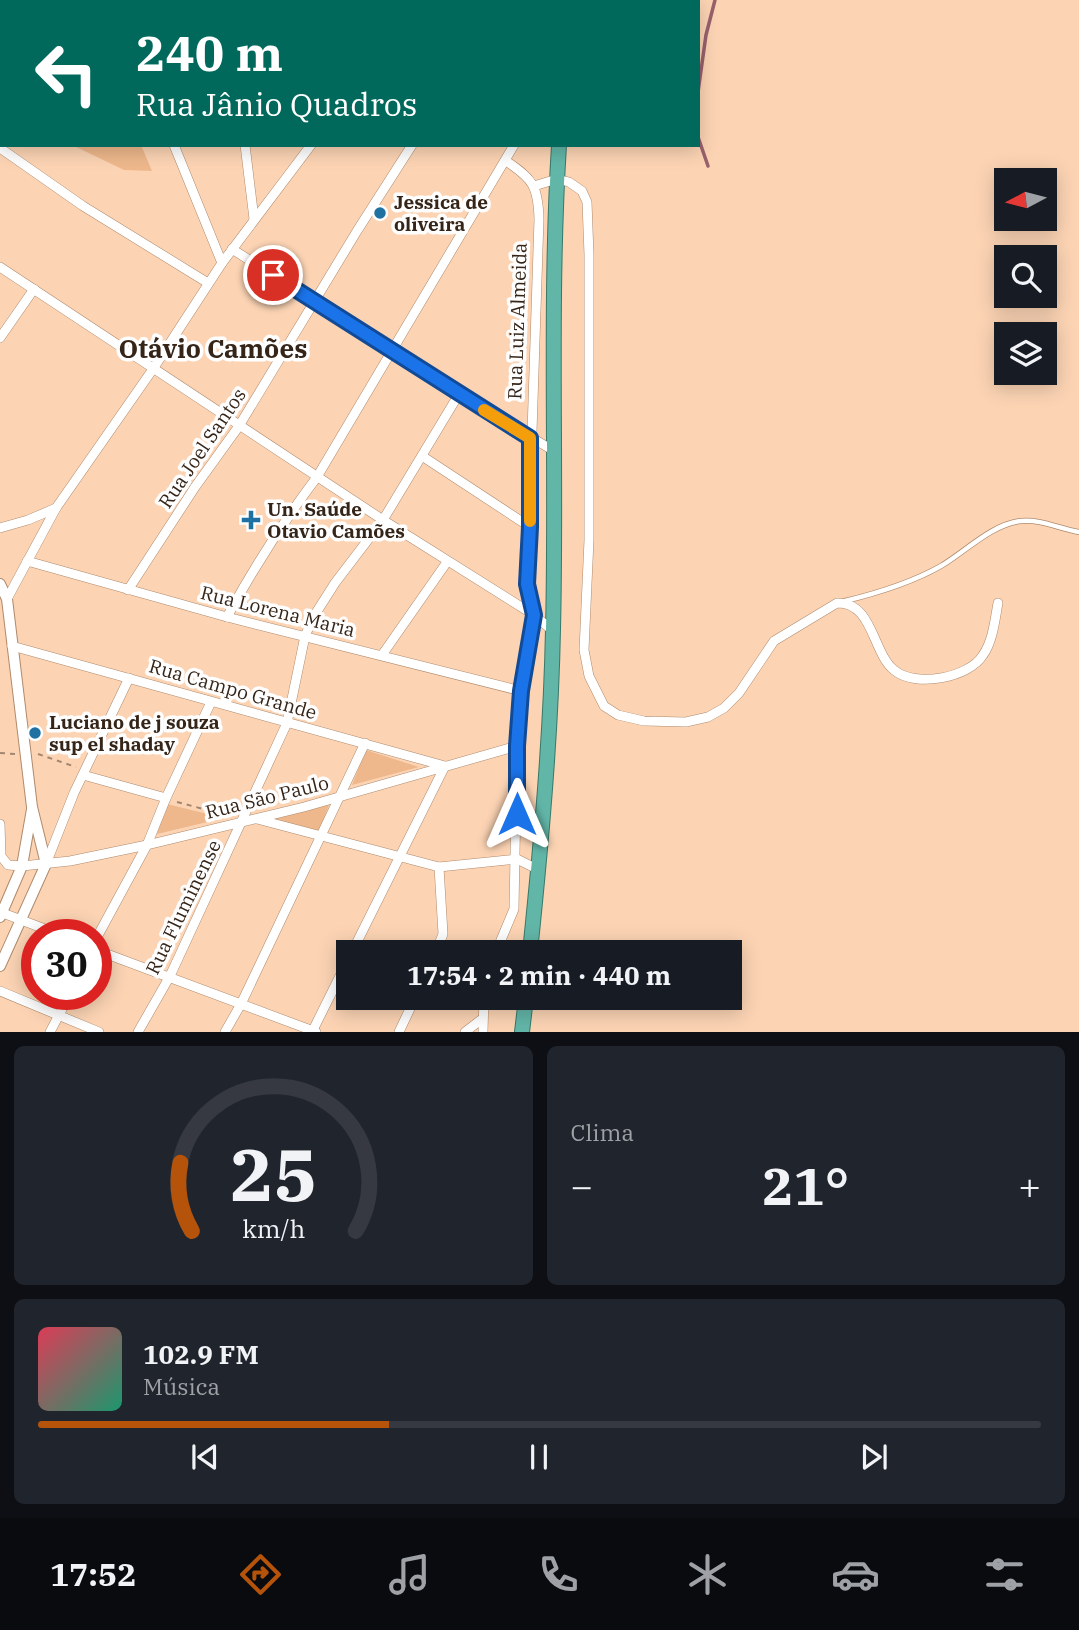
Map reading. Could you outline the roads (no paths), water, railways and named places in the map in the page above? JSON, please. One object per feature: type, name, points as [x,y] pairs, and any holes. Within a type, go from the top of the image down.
[{"type":"highway","points":[[531,940],[539,870],[553,631],[559,147]]},
{"type":"highway","points":[[522,1031],[525,1010]]},
{"type":"street","points":[[175,147],[222,263]]},
{"type":"street","points":[[245,147],[254,219]]},
{"type":"street","points":[[7,599],[56,508],[153,369],[222,263],[309,147]]},
{"type":"street","name":"Rua Joel Santos","points":[[128,590],[195,487],[239,426],[411,147]]},
{"type":"street","points":[[228,617],[265,550],[317,477],[513,147]]},
{"type":"street","points":[[2,153],[208,283]]},
{"type":"street","points":[[506,161],[534,186],[557,179],[569,181],[582,191],[588,213],[589,540],[584,650],[586,669],[599,700],[610,712],[644,721],[686,722],[708,717],[724,708],[739,693],[774,640],[837,603],[855,608],[894,670],[907,676],[927,679],[957,674],[979,661],[989,643],[998,603]]},
{"type":"street","name":"Rua Luiz Almeida","points":[[501,940],[514,909],[517,746],[521,691],[534,615],[527,584],[539,219],[534,186]]},
{"type":"street","points":[[232,249],[459,394],[554,451]]},
{"type":"street","points":[[0,267],[447,562],[534,615],[553,631]]},
{"type":"street","points":[[0,338],[34,289]]},
{"type":"street","name":"Rua Fluminense","points":[[138,1031],[170,976],[287,723],[305,636],[329,591],[383,520],[459,394]]},
{"type":"street","points":[[422,456],[530,527]]},
{"type":"street","points":[[0,528],[56,508]]},
{"type":"street","name":"Rua Lorena Maria","points":[[27,561],[228,617],[521,691]]},
{"type":"street","points":[[382,655],[447,562]]},
{"type":"street","points":[[0,584],[7,599],[32,807],[46,864]]},
{"type":"street","name":"Rua Campo Grande","points":[[12,646],[444,766]]},
{"type":"street","points":[[22,919],[83,775],[129,678]]},
{"type":"street","points":[[107,919],[147,845],[211,702]]},
{"type":"street","points":[[225,1031],[241,1004],[365,743]]},
{"type":"street","name":"Rua São Paulo","points":[[22,866],[147,845],[255,819],[517,746]]},
{"type":"street","points":[[358,940],[444,766]]},
{"type":"street","points":[[83,775],[166,798]]},
{"type":"street","points":[[0,966],[21,922],[1,914],[22,866],[32,807]]},
{"type":"street","points":[[255,819],[439,867],[517,859],[539,870]]},
{"type":"street","points":[[0,824],[2,859],[8,865],[22,866]]},
{"type":"street","points":[[439,867],[443,934],[441,940]]},
{"type":"street","points":[[112,956],[313,1031],[336,984]]},
{"type":"street","points":[[0,991],[99,1031]]},
{"type":"street","points":[[50,1031],[61,1010]]},
{"type":"street","points":[[399,1031],[409,1010]]},
{"type":"street","points":[[483,1010],[483,1031]]},
{"type":"street","points":[[465,1031],[482,1018]]},
{"type":"lane","points":[[837,603],[881,592],[920,576],[1017,521],[1056,525],[1079,531]]},
{"type":"waterway","points":[[700,78],[706,35],[715,0]]},
{"type":"waterway","points":[[700,143],[708,166]]},
{"type":"place","name":"Jessica de oliveira","points":[[380,213]]},
{"type":"place","name":"Un. Saúde Otavio Camões","points":[[251,520]]},
{"type":"place","name":"Luciano de j souza sup el shaday","points":[[35,733]]},
{"type":"district","name":"Otávio Camões","points":[[213,348]]}]
